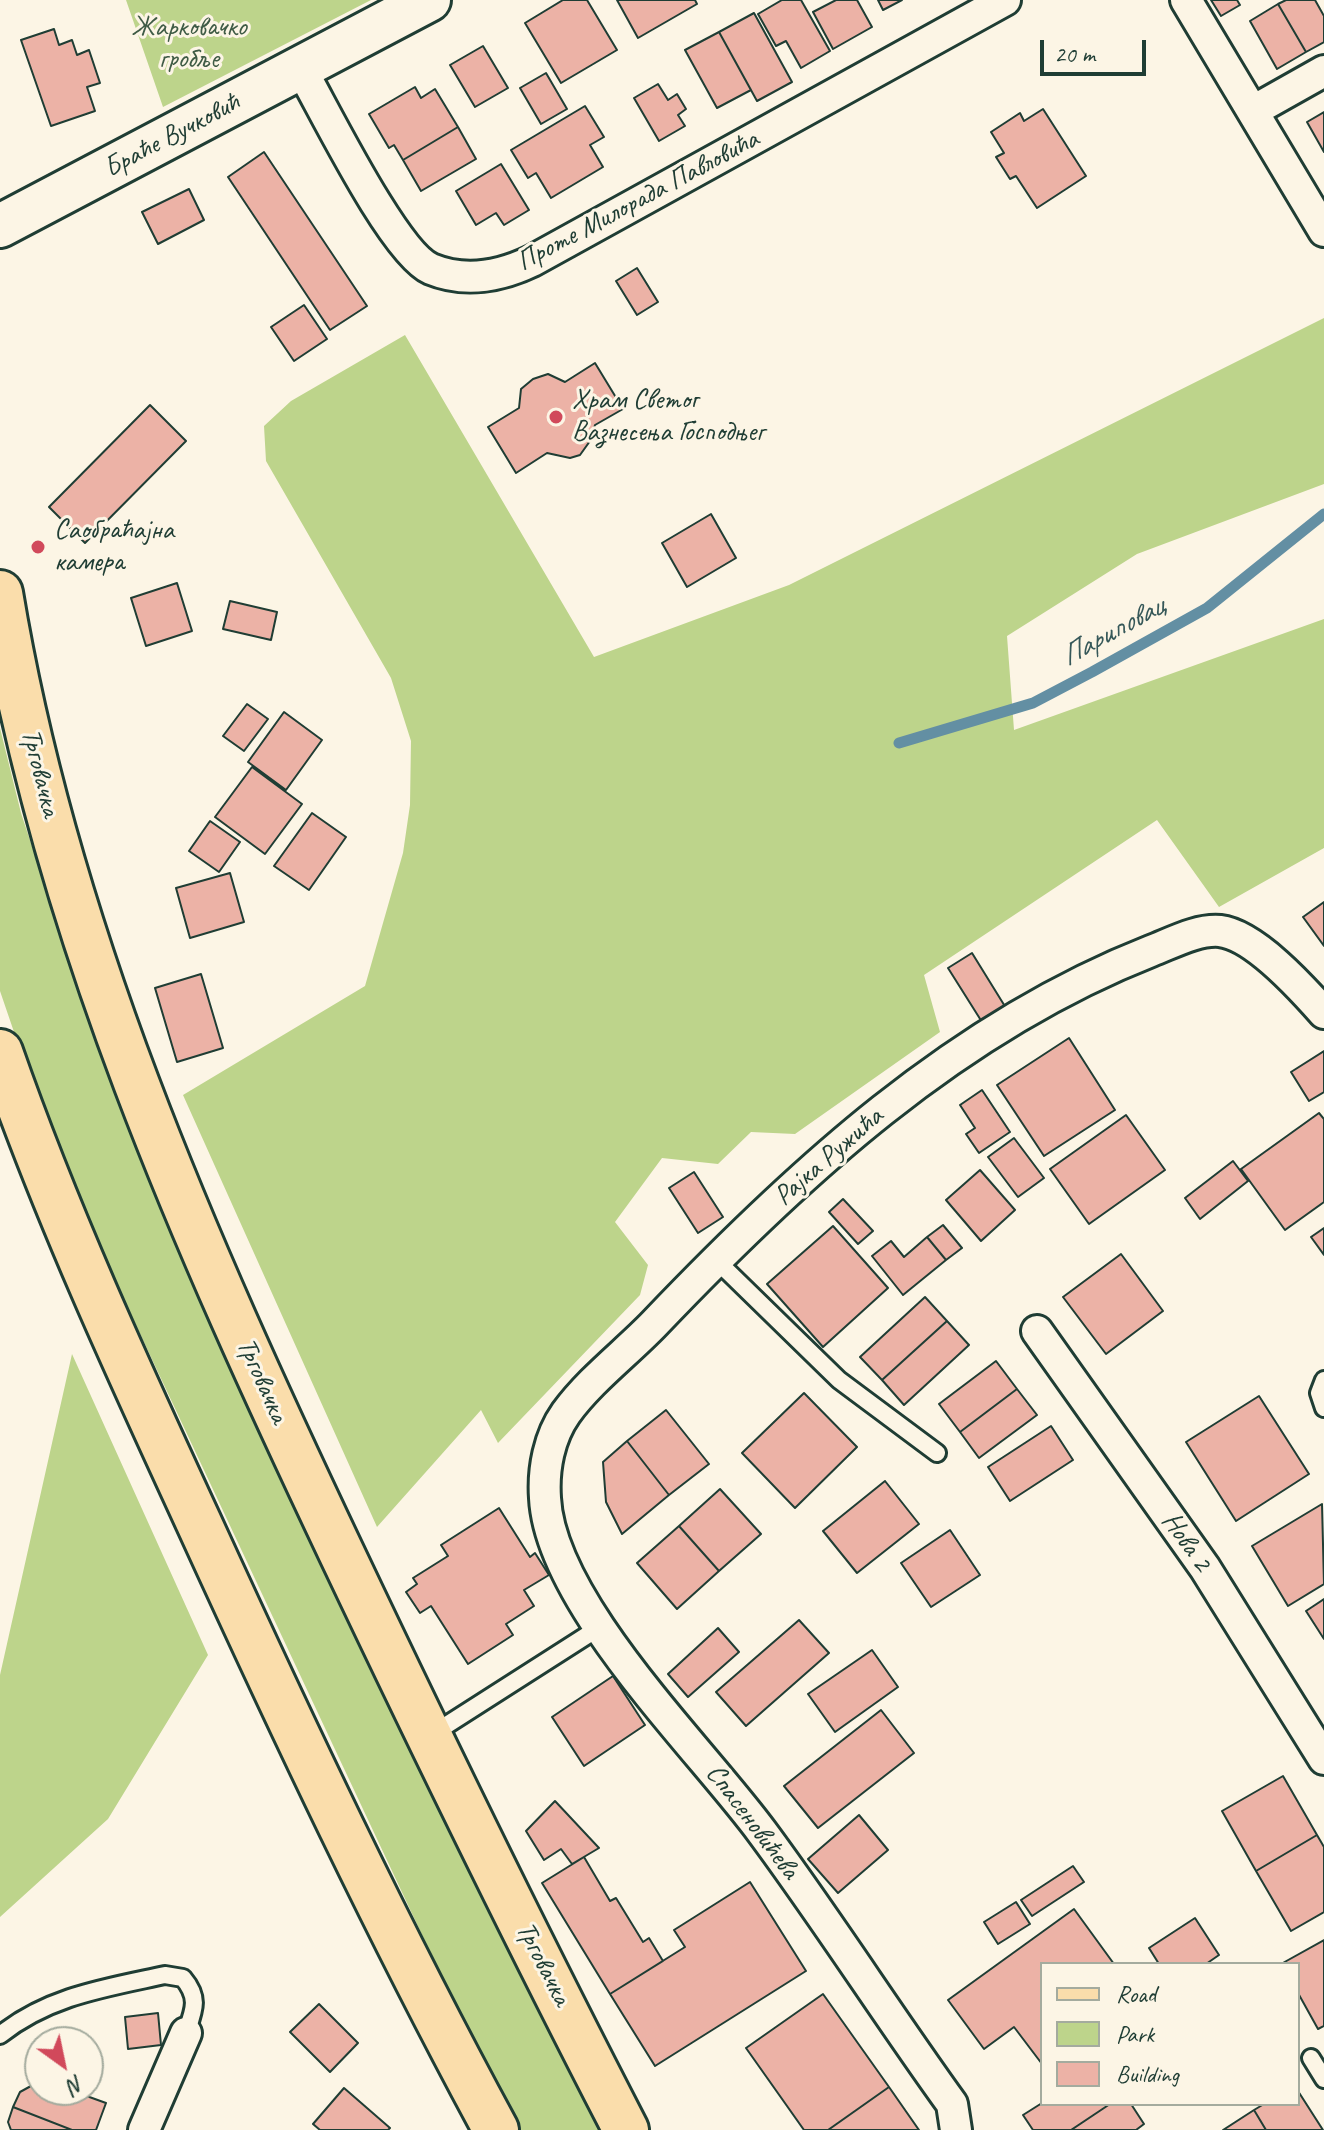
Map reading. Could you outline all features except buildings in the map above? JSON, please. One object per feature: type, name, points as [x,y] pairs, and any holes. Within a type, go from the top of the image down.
[{"type":"main road","name":"Трговачка","points":[[0,593],[42,784],[73,900],[123,1055],[179,1193],[285,1432],[380,1632],[626,2130]]},
{"type":"main road","points":[[0,1052],[26,1126],[78,1252],[273,1686],[374,1899],[496,2130]]},
{"type":"street","name":"Браће Вучковић","points":[[0,226],[429,0]]},
{"type":"street","name":"Проте Милорада Павловића","points":[[301,69],[392,227],[413,256],[442,272],[486,276],[532,261],[1005,0]]},
{"type":"street","points":[[1186,0],[1324,231]]},
{"type":"street","points":[[1253,111],[1324,71]]},
{"type":"street","name":"Рајка Ружића","points":[[547,1514],[547,1461],[567,1412],[715,1259],[875,1116],[980,1040],[1123,962],[1196,934],[1219,931],[1236,937],[1260,952],[1324,1013]]},
{"type":"street","name":"Нова 2","points":[[1037,1331],[1205,1568],[1324,1759]]},
{"type":"street","name":"Спасеновићева","points":[[547,1514],[571,1575],[600,1627],[763,1833],[952,2104],[956,2130]]},
{"type":"street","points":[[144,2130],[186,2033]]},
{"type":"lane","points":[[715,1259],[839,1380],[937,1453]]},
{"type":"lane","points":[[1324,1380],[1319,1393],[1324,1408]]},
{"type":"lane","points":[[431,1735],[600,1627]]},
{"type":"lane","points":[[0,2035],[25,2015],[53,2002],[165,1975],[183,1978],[192,1989],[196,2005],[186,2033]]},
{"type":"lane","points":[[1311,2058],[1324,2079]]},
{"type":"green space","name":"Жарковачко гробље","points":[[126,0],[371,0],[163,107]]},
{"type":"green space","points":[[1324,318],[1324,484],[1137,554],[1007,636],[1014,730],[1324,619],[1324,848],[1219,907],[1157,820],[924,975],[940,1032],[795,1134],[751,1132],[718,1164],[662,1158],[615,1222],[648,1265],[640,1295],[498,1443],[481,1410],[377,1527],[183,1095],[365,986],[403,853],[410,805],[411,741],[391,678],[266,461],[264,426],[291,401],[405,335],[594,657],[789,585]]},
{"type":"green space","points":[[0,728],[21,813],[76,979],[162,1207],[493,1915],[599,2130],[520,2130],[484,2067],[96,1240],[42,1114],[0,991]]},
{"type":"green space","points":[[72,1354],[208,1655],[108,1819],[0,1917],[0,1675]]},
{"type":"waterway","name":"Париповац","points":[[899,743],[1033,703],[1092,672],[1207,608],[1324,514]]},
{"type":"place","name":"Храм Светог Вазнесења Господњег","points":[[556,417]]},
{"type":"place","name":"Саобраћајна камера","points":[[38,547]]}]
